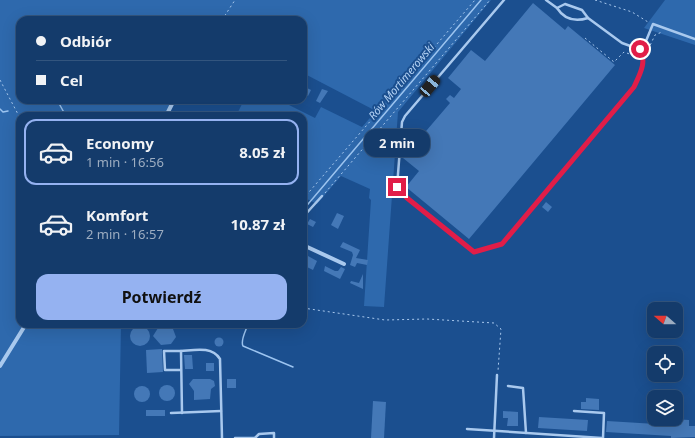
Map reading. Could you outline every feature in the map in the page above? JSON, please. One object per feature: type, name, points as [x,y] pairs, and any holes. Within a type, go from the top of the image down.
[{"type":"street","points":[[307,247],[344,264]]},
{"type":"street","points":[[0,366],[24,328]]},
{"type":"lane","points":[[504,0],[451,61],[402,122],[397,187],[407,198],[474,252],[502,244],[634,87],[644,61],[644,56],[640,49],[622,43],[588,18],[582,10],[566,4],[557,8]]},
{"type":"lane","points":[[546,0],[557,8],[562,16],[578,21],[588,18]]},
{"type":"lane","points":[[640,49],[653,24],[695,39]]},
{"type":"lane","points":[[307,213],[322,196]]},
{"type":"lane","points":[[181,370],[165,370],[164,351],[206,350],[218,356],[220,359],[222,438]]},
{"type":"lane","points":[[181,351],[182,412]]},
{"type":"lane","points":[[494,438],[497,375]]},
{"type":"lane","points":[[508,386],[523,388],[526,433]]},
{"type":"lane","points":[[171,413],[221,411]]},
{"type":"lane","points":[[468,429],[602,438],[604,413],[574,411]]},
{"type":"lane","points":[[235,438],[255,438],[259,434],[274,433],[274,438]]},
{"type":"path","points":[[225,16],[235,0]]},
{"type":"path","points":[[307,194],[475,0]]},
{"type":"path","points":[[322,196],[490,0]]},
{"type":"path","points":[[595,0],[632,12],[642,20],[653,24]]},
{"type":"path","points":[[0,80],[17,112]]},
{"type":"path","points":[[307,309],[385,320],[427,319],[494,323],[501,329],[497,375]]},
{"type":"shaded area","points":[[0,0],[491,0],[398,112],[384,307],[364,306],[371,200],[369,198],[370,189],[341,176],[317,204],[307,199],[307,114],[315,118],[321,107],[362,127],[376,111],[307,75],[307,16],[16,16],[16,104],[172,104],[168,112],[16,112],[16,328],[121,328],[119,435],[0,436]]},
{"type":"shaded area","points":[[665,0],[695,0],[695,45],[644,28]]},
{"type":"shaded area","points":[[242,104],[287,104],[303,112],[238,112]]},
{"type":"building","points":[[533,3],[565,30],[568,26],[615,65],[469,239],[406,187],[419,171],[403,158],[450,103],[446,99],[450,95],[454,98],[461,89],[448,78],[471,50],[485,61]]},
{"type":"building","points":[[307,88],[311,90],[307,95]]},
{"type":"building","points":[[322,89],[328,91],[320,103],[316,101]]},
{"type":"building","points":[[546,202],[552,207],[548,212],[542,207]]},
{"type":"building","points":[[337,213],[344,216],[338,229],[331,225]]},
{"type":"building","points":[[310,219],[316,222],[313,227],[307,224]]},
{"type":"building","points":[[343,242],[360,250],[356,258],[368,260],[367,265],[357,263],[355,267],[350,265],[353,255],[352,252],[340,247]]},
{"type":"building","points":[[308,256],[317,261],[313,270],[307,267]]},
{"type":"building","points":[[325,266],[335,271],[338,271],[341,267],[345,269],[340,279],[324,271]]},
{"type":"building","points":[[363,274],[363,289],[350,283],[351,281],[359,283]]},
{"type":"building","points":[[134,328],[146,328],[149,332],[149,340],[144,345],[136,345],[131,340],[131,332]]},
{"type":"building","points":[[158,328],[171,328],[176,337],[171,344],[161,345],[153,336]]},
{"type":"building","points":[[217,338],[221,338],[223,342],[221,346],[217,346],[215,344],[215,340]]},
{"type":"building","points":[[162,349],[163,372],[147,373],[146,350]]},
{"type":"building","points":[[184,355],[192,355],[193,369],[185,369]]},
{"type":"building","points":[[206,363],[214,363],[214,371],[206,371]]},
{"type":"building","points":[[193,379],[210,379],[214,381],[215,386],[211,389],[210,399],[194,400],[194,391],[189,384]]},
{"type":"building","points":[[227,379],[236,379],[236,388],[227,388]]},
{"type":"building","points":[[167,385],[173,387],[175,393],[173,399],[167,401],[161,399],[159,393],[161,387]]},
{"type":"building","points":[[142,386],[148,388],[150,394],[148,400],[142,402],[136,400],[134,394],[136,388]]},
{"type":"building","points":[[586,398],[599,399],[599,410],[581,409],[581,402],[586,402]]},
{"type":"building","points":[[373,401],[386,402],[384,438],[371,438]]},
{"type":"building","points":[[146,410],[165,410],[165,416],[146,416]]},
{"type":"building","points":[[503,411],[518,412],[518,426],[507,426],[508,418],[503,418]]},
{"type":"building","points":[[539,417],[588,420],[587,431],[538,428]]},
{"type":"building","points":[[683,420],[689,420],[689,426],[695,426],[695,437],[671,438],[671,436],[606,432],[607,421],[647,423],[647,426],[683,426]]},
{"type":"waterway","name":"Rów Mortimerowski","points":[[307,205],[481,0]]},
{"type":"waterway","name":"Rów Mortimerowski","points":[[59,104],[64,112]]},
{"type":"waterway","name":"Rów Mortimerowski","points":[[0,109],[3,112],[8,111]]},
{"type":"waterway","points":[[247,328],[243,338],[243,346],[293,367]]},
{"type":"route","points":[[397,187],[407,198],[474,252],[502,244],[634,87],[644,61],[644,56],[640,49]]}]
